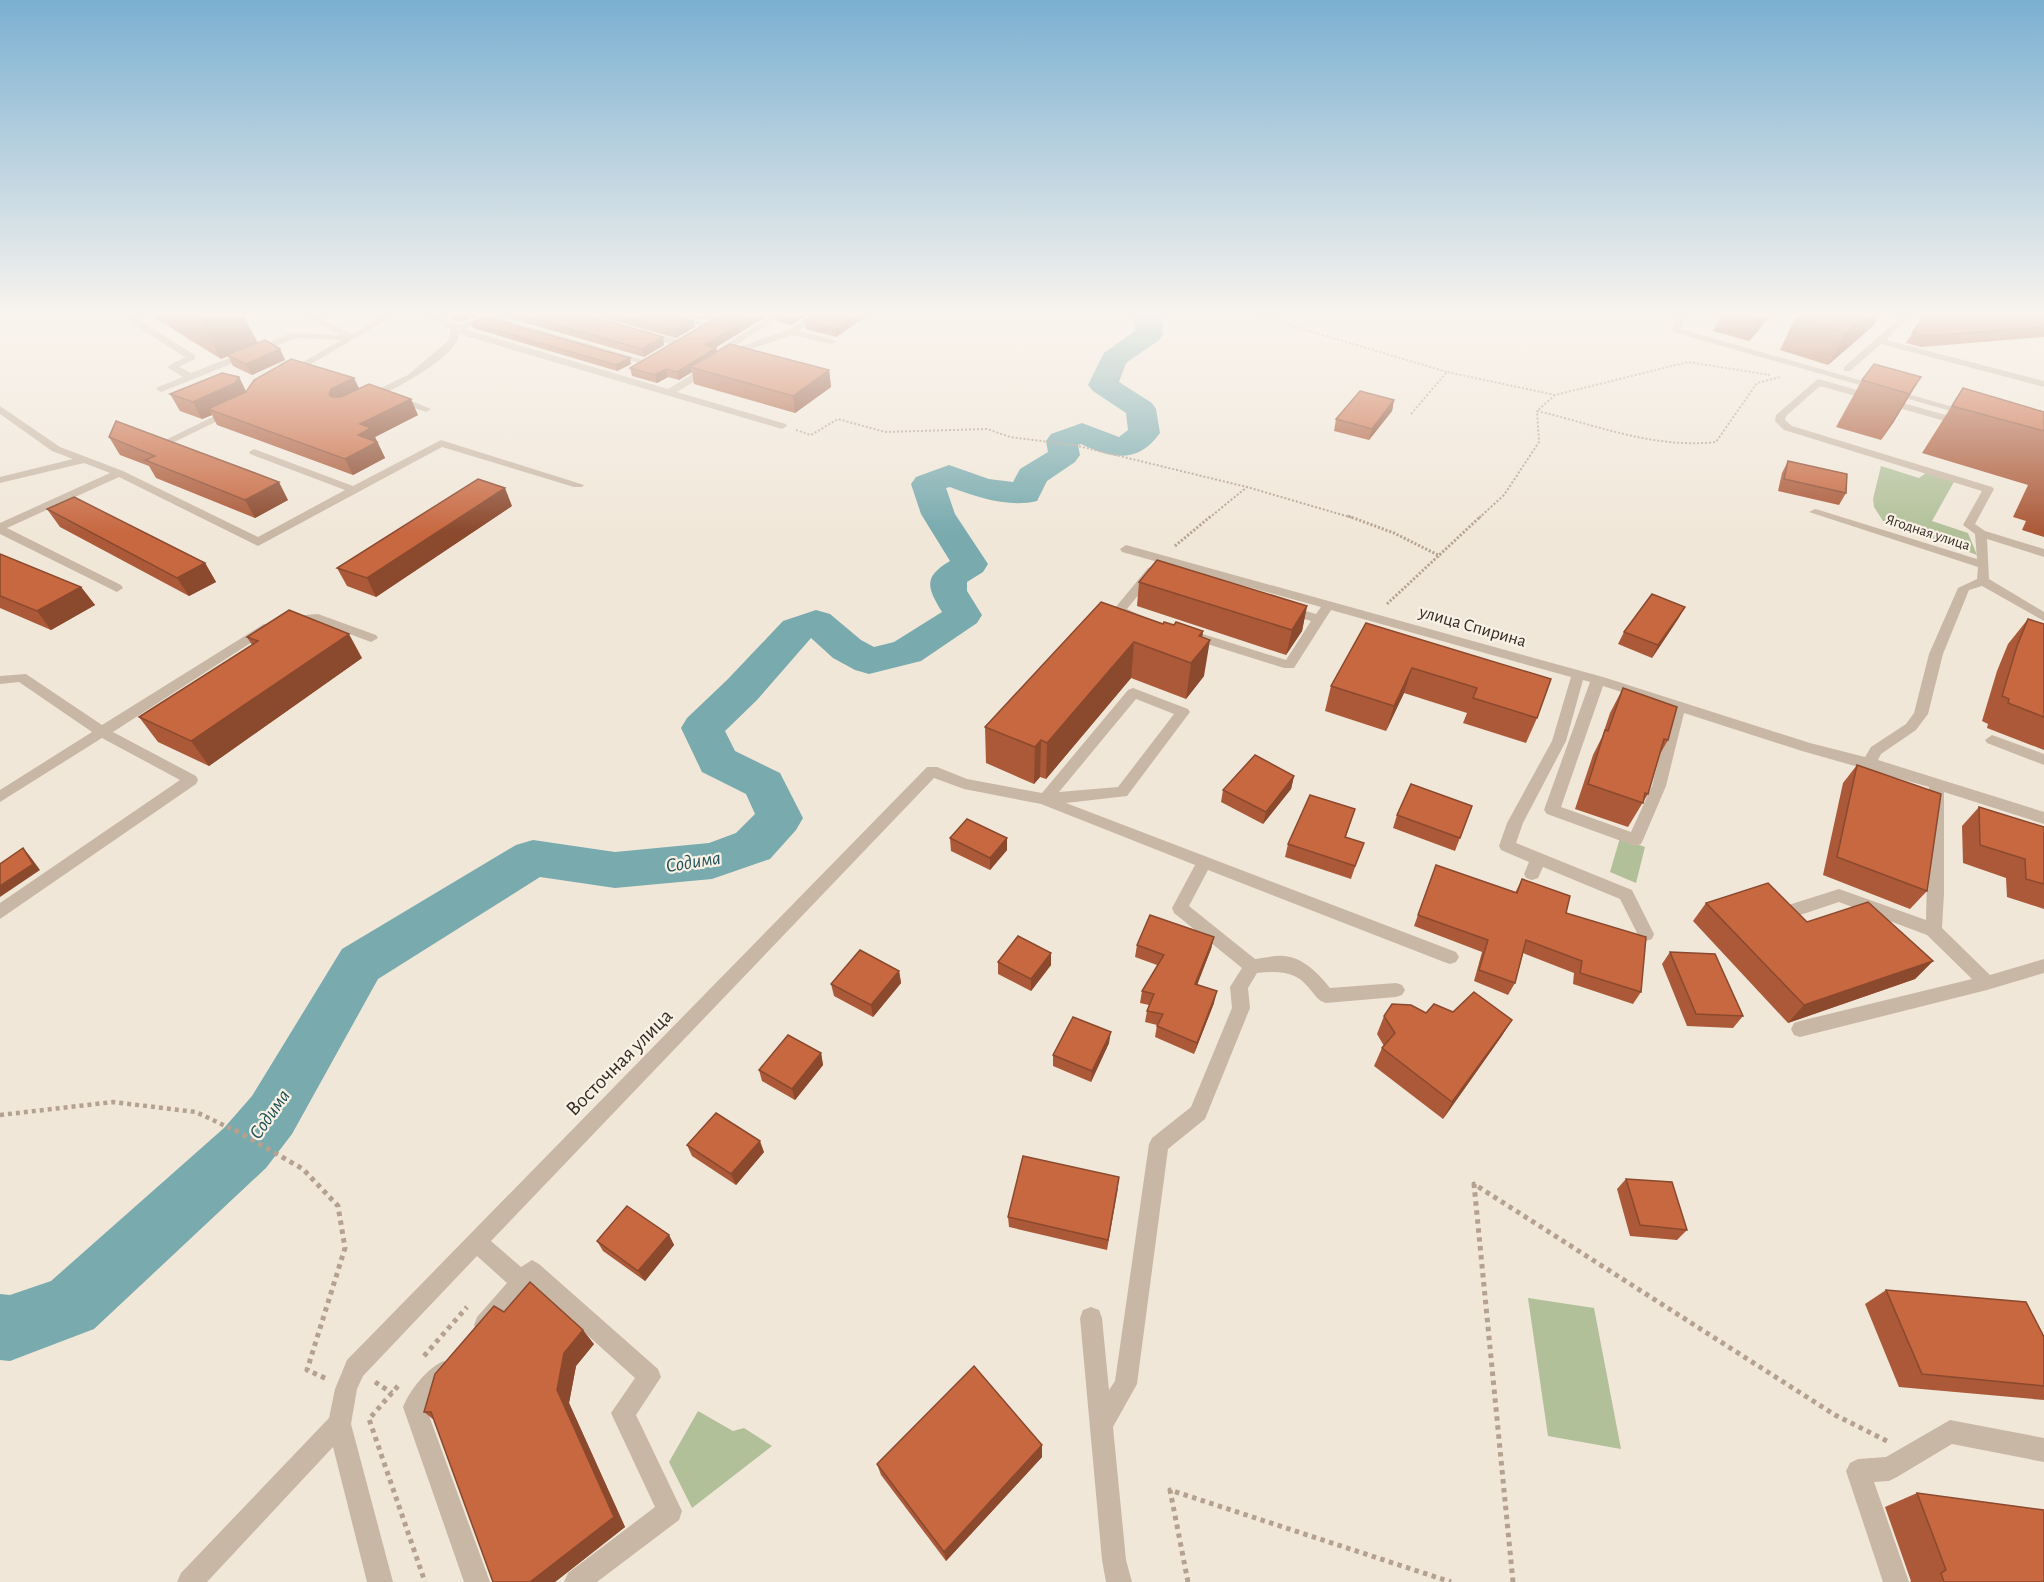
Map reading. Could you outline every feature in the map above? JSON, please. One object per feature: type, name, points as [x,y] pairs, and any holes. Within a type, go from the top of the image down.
[{"type":"street","points":[[161,389],[169,386]]},
{"type":"street","points":[[361,401],[393,386]]},
{"type":"street","points":[[649,386],[782,426]]},
{"type":"street","points":[[657,389],[662,386]]},
{"type":"street","points":[[669,393],[681,386]]},
{"type":"street","points":[[1814,386],[1781,415],[1780,421],[1788,428],[1989,489],[1970,525],[1981,533],[2044,553]]},
{"type":"street","points":[[1831,386],[1976,427]]},
{"type":"street","points":[[1886,386],[1977,410],[1900,386]]},
{"type":"street","points":[[1810,389],[1966,434]]},
{"type":"street","points":[[378,393],[426,409]]},
{"type":"street","points":[[0,408],[56,449],[119,473],[258,542],[441,443],[578,485]]},
{"type":"street","points":[[160,445],[239,409]]},
{"type":"street","points":[[254,452],[354,490]]},
{"type":"street","points":[[3,477],[84,460]]},
{"type":"street","points":[[0,528],[119,473]]},
{"type":"street","name":"Ягодная улица","points":[[1815,512],[1984,565],[1983,581]]},
{"type":"street","points":[[0,528],[117,588]]},
{"type":"street","points":[[1981,533],[1984,565]]},
{"type":"street","name":"улица Спирина","points":[[1126,549],[1156,564],[1329,604],[1598,680],[1807,747],[1869,763],[2044,818]]},
{"type":"street","points":[[1153,622],[1119,611],[1156,564],[1230,592]]},
{"type":"street","points":[[1869,763],[1876,752],[1911,727],[1921,714],[1935,654],[1964,588],[1983,581],[2044,617]]},
{"type":"street","points":[[1176,629],[1289,665],[1329,604]]},
{"type":"street","points":[[1274,606],[1318,619]]},
{"type":"street","points":[[0,797],[274,622],[318,618],[371,638]]},
{"type":"street","points":[[1578,675],[1559,741],[1515,823],[1507,846],[1626,895],[1646,934]]},
{"type":"street","points":[[0,680],[21,678],[102,732],[191,780],[0,912]]},
{"type":"street","points":[[1598,680],[1552,810],[1635,840],[1659,786],[1679,706]]},
{"type":"street","points":[[1133,693],[1183,712],[1122,792],[1045,800],[1133,693]]},
{"type":"street","points":[[1992,740],[2044,760]]},
{"type":"street","name":"Восточная улица","points":[[339,1424],[346,1389],[355,1368],[583,1130],[783,929],[932,771],[964,784],[1045,800]]},
{"type":"street","points":[[1933,930],[1937,906],[1935,803],[1937,786]]},
{"type":"street","points":[[1045,800],[1450,957]]},
{"type":"street","points":[[1532,874],[1538,858]]},
{"type":"street","points":[[1204,862],[1180,908],[1252,966],[1285,963],[1311,977],[1326,996],[1396,990]]},
{"type":"street","points":[[1788,912],[1839,895],[1933,930],[1987,983]]},
{"type":"street","points":[[1101,1425],[1126,1384],[1159,1144],[1198,1113],[1241,1008],[1239,987],[1252,966]]},
{"type":"street","points":[[1800,1029],[1987,983],[2044,966]]},
{"type":"street","points":[[476,1240],[522,1282]]},
{"type":"street","points":[[477,1582],[414,1407],[532,1271],[650,1377],[623,1413],[670,1511],[577,1582]]},
{"type":"street","points":[[1091,1318],[1114,1560],[1119,1582]]},
{"type":"street","points":[[190,1582],[339,1424]]},
{"type":"street","points":[[339,1424],[380,1582]]},
{"type":"street","points":[[1896,1582],[1858,1471],[1889,1469],[1950,1432],[2044,1450]]},
{"type":"path","points":[[1411,414],[1435,386]]},
{"type":"path","points":[[1512,386],[1555,395],[1592,386]]},
{"type":"path","points":[[1537,411],[1572,418],[1629,436],[1698,446],[1716,442],[1755,386]]},
{"type":"path","points":[[1537,411],[1555,395]]},
{"type":"path","points":[[1373,617],[1504,495],[1539,441],[1537,411]]},
{"type":"path","points":[[782,426],[811,435],[838,419],[885,432],[987,429],[1010,437],[1074,445],[1308,504],[1413,541],[1440,556]]},
{"type":"path","points":[[1156,564],[1247,487]]},
{"type":"path","points":[[0,1115],[112,1102],[196,1112],[242,1134],[303,1169],[338,1206],[345,1248],[307,1370],[346,1389]]},
{"type":"path","points":[[1513,1582],[1474,1184],[1835,1415],[1914,1454]]},
{"type":"path","points":[[421,1359],[474,1299]]},
{"type":"path","points":[[406,1376],[369,1419],[425,1582]]},
{"type":"path","points":[[1188,1582],[1170,1490],[1451,1582]]},
{"type":"green space","points":[[1881,466],[1919,478],[1926,473],[1955,480],[1932,521],[1968,533],[1977,555],[1883,521],[1874,507],[1873,499]]},
{"type":"green space","points":[[1620,838],[1645,847],[1636,883],[1610,872]]},
{"type":"green space","points":[[1528,1298],[1594,1308],[1621,1449],[1548,1436]]},
{"type":"green space","points":[[698,1411],[733,1431],[744,1428],[772,1446],[692,1508],[669,1462]]},
{"type":"building","points":[[190,386],[229,386],[193,402],[170,394]]},
{"type":"building","points":[[250,386],[338,386],[331,389],[329,395],[341,397],[365,386],[374,386],[411,399],[360,424],[371,428],[358,435],[377,442],[345,459],[208,409],[246,392]]},
{"type":"building","points":[[757,386],[807,386],[793,396]]},
{"type":"building","points":[[1882,386],[1915,386],[1909,394]]},
{"type":"building","points":[[1963,388],[2044,412],[2044,431],[1952,406]]},
{"type":"building","points":[[1360,391],[1394,400],[1372,429],[1336,419]]},
{"type":"building","points":[[116,421],[279,482],[245,500],[145,460],[155,456],[109,437]]},
{"type":"building","points":[[1788,461],[1847,474],[1846,493],[1784,479]]},
{"type":"building","points":[[478,479],[505,488],[367,578],[337,568]]},
{"type":"building","points":[[74,497],[205,563],[177,578],[47,509]]},
{"type":"building","points":[[0,554],[81,587],[37,611],[0,596]]},
{"type":"building","points":[[1157,560],[1307,606],[1292,630],[1139,582]]},
{"type":"building","points":[[1652,594],[1685,607],[1658,645],[1624,632]]},
{"type":"building","points":[[1101,602],[1163,624],[1164,622],[1174,625],[1176,622],[1203,631],[1199,636],[1210,640],[1191,663],[1134,642],[1047,743],[1041,740],[1035,747],[985,727]]},
{"type":"building","points":[[289,610],[349,634],[191,741],[139,717],[258,641],[247,637]]},
{"type":"building","points":[[2028,619],[2044,624],[2044,717],[2008,703],[2009,699],[2002,696]]},
{"type":"building","points":[[1366,623],[1551,679],[1537,718],[1473,698],[1477,688],[1412,668],[1394,706],[1331,686]]},
{"type":"building","points":[[1623,688],[1677,707],[1668,740],[1664,739],[1648,794],[1645,793],[1643,803],[1588,784],[1605,730],[1608,731]]},
{"type":"building","points":[[1255,755],[1294,776],[1266,812],[1223,790]]},
{"type":"building","points":[[1857,765],[1941,794],[1927,891],[1837,857]]},
{"type":"building","points":[[1411,784],[1472,806],[1460,838],[1397,815]]},
{"type":"building","points":[[1310,795],[1355,809],[1345,837],[1364,843],[1355,866],[1288,844]]},
{"type":"building","points":[[1979,807],[2044,827],[2044,884],[2026,879],[2025,859],[1980,845]]},
{"type":"building","points":[[967,819],[1007,838],[990,858],[950,838]]},
{"type":"building","points":[[23,848],[33,864],[0,886],[0,864]]},
{"type":"building","points":[[1436,865],[1517,893],[1522,879],[1570,896],[1566,913],[1646,937],[1641,992],[1580,973],[1582,961],[1526,940],[1515,983],[1479,970],[1488,940],[1418,915]]},
{"type":"building","points":[[1768,883],[1807,922],[1868,902],[1933,961],[1804,1005],[1706,903]]},
{"type":"building","points":[[1150,915],[1214,937],[1195,984],[1217,991],[1197,1043],[1157,1026],[1163,1014],[1147,1011],[1154,994],[1142,991],[1164,955],[1137,945]]},
{"type":"building","points":[[1018,936],[1051,953],[1031,979],[998,962]]},
{"type":"building","points":[[860,950],[899,971],[871,1005],[831,984]]},
{"type":"building","points":[[1670,952],[1715,954],[1743,1016],[1696,1014]]},
{"type":"building","points":[[1474,992],[1512,1020],[1452,1102],[1382,1048],[1395,1033],[1384,1016],[1392,1004],[1411,1005],[1426,1013],[1434,1004],[1453,1012]]},
{"type":"building","points":[[1073,1017],[1111,1032],[1092,1071],[1053,1055]]},
{"type":"building","points":[[788,1035],[821,1053],[792,1089],[759,1070]]},
{"type":"building","points":[[716,1113],[760,1141],[731,1174],[687,1145]]},
{"type":"building","points":[[1023,1156],[1119,1177],[1108,1240],[1008,1217]]},
{"type":"building","points":[[1626,1179],[1672,1182],[1687,1230],[1640,1225]]},
{"type":"building","points":[[627,1206],[669,1235],[638,1271],[597,1241]]},
{"type":"building","points":[[530,1282],[583,1330],[564,1353],[557,1390],[614,1517],[530,1582],[493,1582],[431,1412],[424,1412],[435,1374],[494,1306],[504,1312]]},
{"type":"building","points":[[1886,1290],[2026,1302],[2044,1337],[2044,1386],[1922,1374]]},
{"type":"building","points":[[974,1366],[1042,1445],[944,1552],[877,1464]]},
{"type":"building","points":[[1917,1493],[2044,1510],[2044,1582],[1944,1582],[1941,1573],[1946,1570]]},
{"type":"waterway","name":"Содима","points":[[0,1327],[10,1328],[71,1306],[245,1148],[272,1115],[360,964],[533,858],[615,870],[712,861],[753,846],[780,818],[764,784],[718,761],[702,728],[742,690],[797,629],[816,622],[847,649],[869,661],[907,652],[963,615],[948,591],[949,577],[970,564],[938,514],[928,484],[949,475],[983,488],[1025,494],[1032,476],[1064,455],[1062,441],[1082,432],[1104,443],[1125,448],[1144,433],[1141,409],[1104,386]]}]
